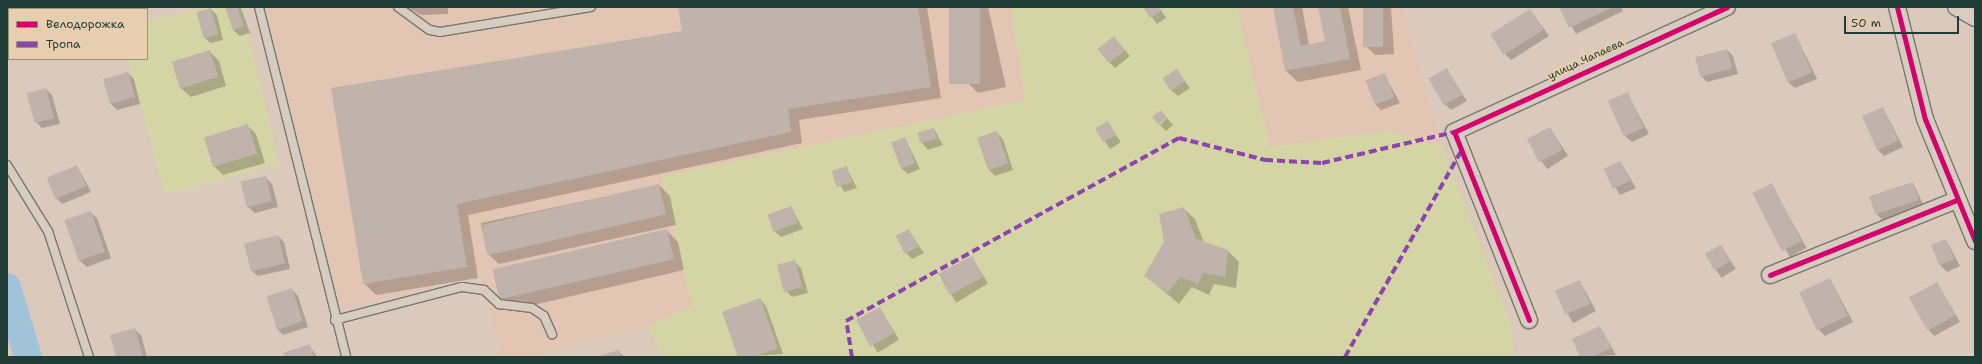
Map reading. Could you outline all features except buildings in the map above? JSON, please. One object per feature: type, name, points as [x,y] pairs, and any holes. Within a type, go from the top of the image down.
[{"type":"street","name":"улица Чапаева","points":[[1529,320],[1454,132],[1727,7]]},
{"type":"street","points":[[1897,7],[1925,119],[1975,242]]},
{"type":"street","points":[[1956,7],[1975,18]]},
{"type":"street","points":[[1770,275],[1957,200]]},
{"type":"lane","points":[[259,7],[335,320],[346,357]]},
{"type":"lane","points":[[398,7],[430,30],[440,32],[591,7]]},
{"type":"lane","points":[[7,165],[48,231],[89,357]]},
{"type":"lane","points":[[335,320],[462,287],[484,290],[498,304],[532,308],[544,316],[552,334]]},
{"type":"shaded area","points":[[265,7],[1010,7],[1026,100],[662,177],[692,306],[648,327],[522,357],[501,357],[479,274],[341,309]]},
{"type":"shaded area","points":[[1237,7],[1402,7],[1442,147],[1389,131],[1270,147]]},
{"type":"green space","points":[[205,7],[242,7],[279,165],[165,194],[128,60],[148,60],[148,21]]},
{"type":"green space","points":[[1010,7],[1237,7],[1270,147],[1389,131],[1442,147],[1511,325],[1514,357],[663,357],[648,327],[692,306],[661,177],[1026,100]]},
{"type":"waterway","points":[[7,287],[28,357]]},
{"type":"marked path","points":[[852,357],[846,321],[1179,138],[1265,160],[1322,163],[1454,132]]},
{"type":"marked path","points":[[1345,357],[1461,151]]},
{"type":"cycle path","points":[[1529,320],[1454,132],[1727,7]]},
{"type":"cycle path","points":[[1897,7],[1925,119],[1975,241]]},
{"type":"cycle path","points":[[1770,275],[1957,200]]}]
